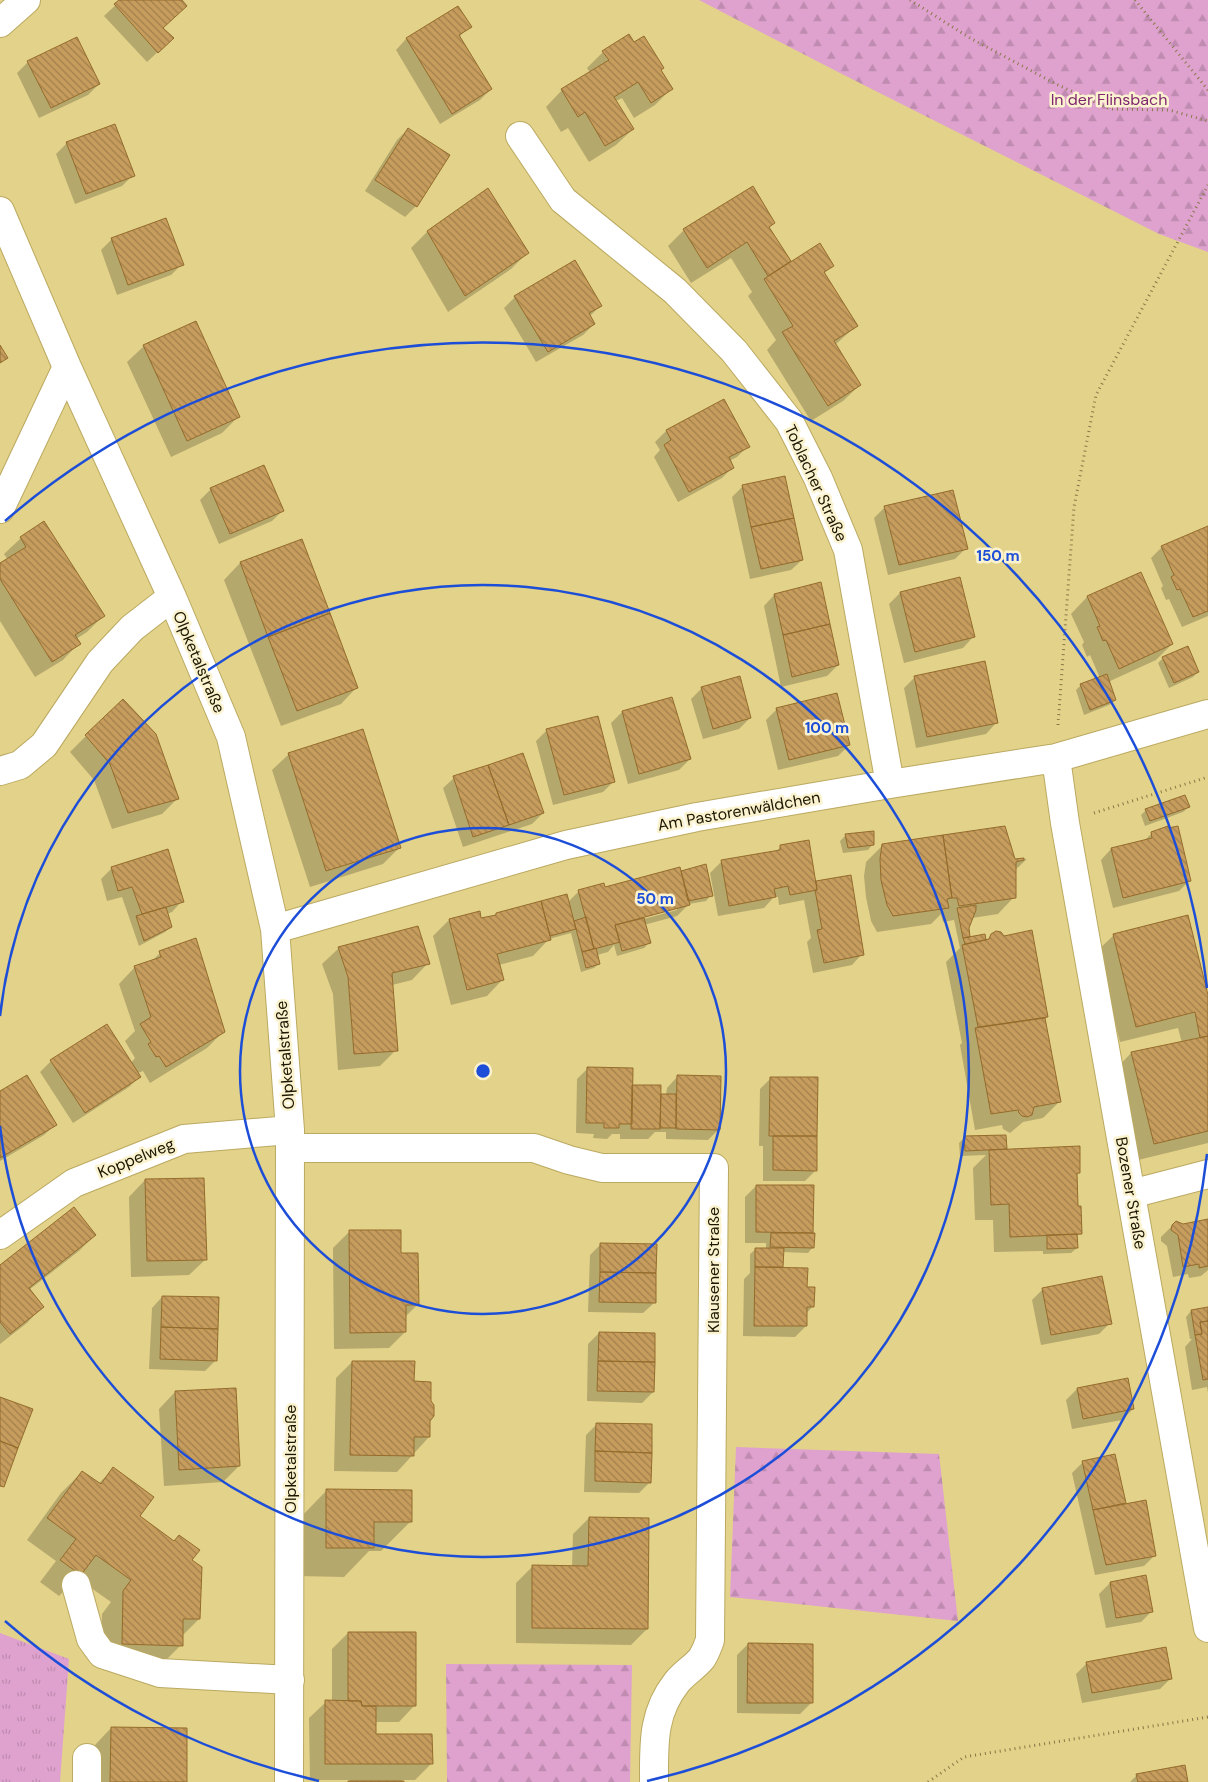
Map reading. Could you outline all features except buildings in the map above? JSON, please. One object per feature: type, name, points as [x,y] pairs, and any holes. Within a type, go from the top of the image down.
[{"type":"street","points":[[0,23],[26,0]]},
{"type":"street","name":"Toblacher Straße","points":[[520,136],[563,200],[675,291],[734,350],[789,421],[818,478],[848,550],[890,784]]},
{"type":"street","name":"Olpketalstraße","points":[[0,211],[67,367],[172,598],[231,737],[276,929],[290,1139],[289,1782]]},
{"type":"street","points":[[0,509],[67,367]]},
{"type":"street","points":[[0,771],[20,765],[44,746],[100,662],[132,628],[172,598]]},
{"type":"street","name":"Am Pastorenwäldchen","points":[[276,929],[566,845],[697,817],[1056,758],[1208,714]]},
{"type":"street","name":"Bozener Straße","points":[[1056,758],[1065,823],[1208,1628]]},
{"type":"street","name":"Koppelweg","points":[[0,1235],[74,1182],[184,1139],[290,1139]]},
{"type":"street","name":"Klausener Straße","points":[[290,1139],[534,1148],[569,1160],[602,1168],[714,1168],[710,1640],[702,1657],[677,1683],[665,1702],[656,1722],[654,1782]]},
{"type":"street","points":[[1131,1194],[1208,1174]]},
{"type":"street","points":[[76,1585],[91,1639],[102,1654],[160,1673],[290,1680]]},
{"type":"path","points":[[910,0],[970,38],[1056,84],[1110,109],[1169,110],[1208,122]]},
{"type":"path","points":[[1136,0],[1208,90]]},
{"type":"path","points":[[1056,758],[1074,507],[1096,395],[1208,185]]},
{"type":"path","points":[[1065,823],[1208,776]]},
{"type":"path","points":[[928,1782],[964,1757],[1208,1717]]},
{"type":"green space","name":"In der Flinsbach","points":[[699,0],[1208,0],[1208,252],[1159,234]]},
{"type":"green space","points":[[736,1447],[939,1454],[958,1621],[730,1597]]},
{"type":"green space","points":[[0,1633],[69,1659],[60,1782],[0,1782]]},
{"type":"green space","points":[[446,1664],[632,1665],[630,1782],[447,1782]]}]
